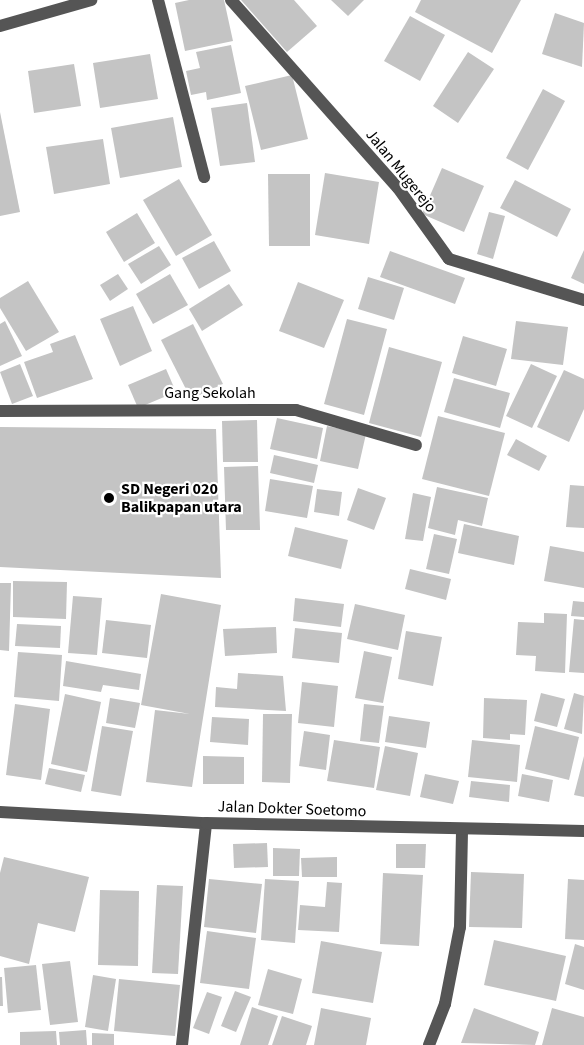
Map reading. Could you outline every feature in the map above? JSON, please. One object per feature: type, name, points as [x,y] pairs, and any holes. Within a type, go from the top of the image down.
[{"type":"street","points":[[0,26],[91,0]]},
{"type":"street","points":[[158,0],[204,177]]},
{"type":"street","name":"Jalan Mugerejo","points":[[231,0],[398,188],[449,259],[584,300]]},
{"type":"street","name":"Gang Sekolah","points":[[0,411],[296,410],[416,445]]},
{"type":"street","name":"Jalan Dokter Soetomo","points":[[0,812],[206,823],[584,831]]},
{"type":"street","points":[[182,1045],[206,823]]},
{"type":"street","points":[[429,1045],[445,1004],[460,927],[462,830]]},
{"type":"building","points":[[189,0],[224,0],[233,41],[185,51],[175,3]]},
{"type":"building","points":[[241,0],[294,0],[317,26],[287,52]]},
{"type":"building","points":[[331,0],[364,0],[348,16]]},
{"type":"building","points":[[421,0],[521,0],[492,53],[415,12]]},
{"type":"building","points":[[555,13],[584,23],[582,67],[542,54]]},
{"type":"building","points":[[410,16],[445,35],[420,81],[384,61]]},
{"type":"building","points":[[231,45],[241,93],[207,100],[206,92],[191,95],[186,71],[200,68],[196,52]]},
{"type":"building","points":[[468,52],[494,69],[458,123],[433,106]]},
{"type":"building","points":[[150,54],[158,99],[100,108],[93,63]]},
{"type":"building","points":[[74,64],[81,106],[34,113],[28,71]]},
{"type":"building","points":[[292,75],[308,139],[261,150],[245,86]]},
{"type":"building","points":[[543,89],[565,101],[528,170],[506,158]]},
{"type":"building","points":[[247,103],[255,162],[220,166],[211,108]]},
{"type":"building","points":[[0,112],[20,212],[0,216]]},
{"type":"building","points":[[173,117],[182,167],[120,178],[111,128]]},
{"type":"building","points":[[103,139],[110,184],[54,194],[46,147]]},
{"type":"building","points":[[442,168],[484,186],[464,232],[422,214]]},
{"type":"building","points":[[325,173],[379,182],[369,244],[315,235]]},
{"type":"building","points":[[268,174],[310,174],[310,246],[269,246]]},
{"type":"building","points":[[179,179],[212,235],[176,256],[143,200]]},
{"type":"building","points":[[515,180],[571,209],[557,237],[500,208]]},
{"type":"building","points":[[489,212],[505,216],[493,259],[477,254]]},
{"type":"building","points":[[137,213],[155,243],[124,262],[106,232]]},
{"type":"building","points":[[214,241],[231,271],[199,289],[182,258]]},
{"type":"building","points":[[159,246],[171,265],[141,284],[128,264]]},
{"type":"building","points":[[584,250],[584,284],[571,278]]},
{"type":"building","points":[[390,251],[465,278],[455,304],[380,277]]},
{"type":"building","points":[[118,274],[128,289],[110,301],[100,285]]},
{"type":"building","points":[[170,274],[188,305],[153,324],[136,294]]},
{"type":"building","points":[[368,277],[404,288],[394,320],[358,309]]},
{"type":"building","points":[[28,281],[59,332],[26,351],[0,308],[0,298]]},
{"type":"building","points":[[298,282],[344,300],[324,348],[279,331]]},
{"type":"building","points":[[229,284],[243,305],[202,331],[189,309]]},
{"type":"building","points":[[133,306],[152,351],[120,366],[100,319]]},
{"type":"building","points":[[347,319],[387,329],[364,415],[324,404]]},
{"type":"building","points":[[5,321],[22,356],[0,366],[0,324]]},
{"type":"building","points":[[516,321],[568,327],[563,365],[511,359]]},
{"type":"building","points":[[193,324],[223,384],[191,399],[161,340]]},
{"type":"building","points":[[75,335],[93,379],[37,398],[24,362],[53,352],[50,344]]},
{"type":"building","points":[[463,336],[507,349],[496,386],[452,373]]},
{"type":"building","points":[[389,347],[442,362],[421,437],[369,423]]},
{"type":"building","points":[[20,364],[33,396],[12,404],[0,372]]},
{"type":"building","points":[[531,364],[557,376],[532,428],[506,416]]},
{"type":"building","points":[[166,369],[176,392],[138,408],[128,385]]},
{"type":"building","points":[[564,370],[584,379],[584,409],[569,442],[537,427]]},
{"type":"building","points":[[454,378],[510,393],[500,428],[444,412]]},
{"type":"building","points":[[438,416],[505,433],[489,496],[422,479]]},
{"type":"building","points":[[277,418],[323,428],[317,459],[270,449]]},
{"type":"building","points":[[257,420],[258,462],[223,462],[222,421]]},
{"type":"building","points":[[327,426],[366,434],[358,469],[320,461]]},
{"type":"building","name":"SD Negeri 020 Balikpapan utara","points":[[0,427],[216,429],[221,578],[0,567]]},
{"type":"building","points":[[516,439],[547,456],[539,471],[507,455]]},
{"type":"building","points":[[274,455],[318,465],[314,483],[270,473]]},
{"type":"building","points":[[258,466],[260,530],[226,530],[224,467]]},
{"type":"building","points":[[270,479],[313,486],[307,518],[265,511]]},
{"type":"building","points":[[570,485],[584,486],[584,528],[566,527]]},
{"type":"building","points":[[437,487],[488,498],[482,526],[458,520],[455,535],[428,528]]},
{"type":"building","points":[[358,488],[386,498],[374,530],[347,520]]},
{"type":"building","points":[[317,489],[342,492],[339,516],[314,512]]},
{"type":"building","points":[[413,493],[431,497],[423,541],[405,539]]},
{"type":"building","points":[[464,524],[519,536],[514,565],[458,553]]},
{"type":"building","points":[[295,527],[348,540],[341,569],[288,556]]},
{"type":"building","points":[[434,534],[457,539],[449,574],[426,569]]},
{"type":"building","points":[[550,546],[584,552],[584,588],[544,581]]},
{"type":"building","points":[[410,569],[451,579],[446,600],[405,589]]},
{"type":"building","points":[[13,581],[67,582],[66,619],[13,617]]},
{"type":"building","points":[[0,583],[11,583],[9,651],[0,650]]},
{"type":"building","points":[[161,594],[221,605],[192,787],[146,782],[155,710],[190,714],[141,705]]},
{"type":"building","points":[[73,596],[102,598],[97,655],[68,653]]},
{"type":"building","points":[[295,598],[344,604],[341,627],[293,621]]},
{"type":"building","points":[[573,601],[584,602],[584,617],[571,616]]},
{"type":"building","points":[[355,604],[405,615],[398,650],[347,639]]},
{"type":"building","points":[[544,613],[567,614],[565,673],[535,671],[536,656],[516,655],[518,622],[544,623]]},
{"type":"building","points":[[574,619],[584,620],[584,673],[569,672]]},
{"type":"building","points":[[106,620],[151,625],[147,658],[102,653]]},
{"type":"building","points":[[17,624],[61,626],[60,648],[15,646]]},
{"type":"building","points":[[276,627],[277,653],[225,656],[223,629]]},
{"type":"building","points":[[295,628],[342,633],[339,663],[292,658]]},
{"type":"building","points":[[406,631],[442,637],[433,686],[398,679]]},
{"type":"building","points":[[364,651],[392,657],[383,703],[355,698]]},
{"type":"building","points":[[18,652],[62,655],[59,701],[14,697]]},
{"type":"building","points":[[66,661],[141,674],[139,690],[103,685],[101,692],[63,686]]},
{"type":"building","points":[[238,673],[283,676],[286,711],[215,707],[216,687],[237,689]]},
{"type":"building","points":[[302,682],[338,686],[334,727],[298,723]]},
{"type":"building","points":[[541,693],[565,699],[557,727],[534,721]]},
{"type":"building","points":[[574,693],[584,696],[582,734],[564,729]]},
{"type":"building","points":[[65,694],[101,702],[87,772],[51,764]]},
{"type":"building","points":[[110,698],[140,703],[135,728],[106,723]]},
{"type":"building","points":[[484,698],[527,700],[525,735],[510,734],[510,740],[483,738]]},
{"type":"building","points":[[15,704],[50,709],[41,780],[6,775]]},
{"type":"building","points":[[364,704],[384,706],[379,743],[360,741]]},
{"type":"building","points":[[263,714],[292,714],[290,783],[262,782]]},
{"type":"building","points":[[389,716],[430,722],[426,748],[385,742]]},
{"type":"building","points":[[212,717],[249,719],[248,745],[210,742]]},
{"type":"building","points":[[102,726],[133,731],[121,796],[91,791]]},
{"type":"building","points":[[535,726],[579,737],[569,780],[525,769]]},
{"type":"building","points":[[304,731],[330,735],[326,770],[299,766]]},
{"type":"building","points":[[334,740],[380,747],[374,788],[327,781]]},
{"type":"building","points":[[472,740],[520,745],[517,782],[468,777]]},
{"type":"building","points":[[385,746],[418,753],[410,796],[376,790]]},
{"type":"building","points":[[203,756],[244,757],[244,784],[203,784]]},
{"type":"building","points":[[584,756],[584,797],[574,795]]},
{"type":"building","points":[[49,768],[85,775],[81,792],[45,784]]},
{"type":"building","points":[[425,774],[459,781],[453,804],[420,797]]},
{"type":"building","points":[[522,774],[553,780],[549,802],[518,796]]},
{"type":"building","points":[[471,781],[510,785],[509,802],[469,797]]},
{"type":"building","points":[[267,843],[268,867],[234,868],[233,844]]},
{"type":"building","points":[[396,844],[426,844],[425,868],[396,868]]},
{"type":"building","points":[[273,848],[300,849],[299,876],[273,876]]},
{"type":"building","points":[[4,857],[89,877],[75,932],[38,923],[29,964],[0,956],[0,873]]},
{"type":"building","points":[[337,857],[337,877],[302,877],[301,858]]},
{"type":"building","points":[[471,872],[524,874],[522,928],[469,927]]},
{"type":"building","points":[[383,873],[423,875],[419,946],[380,944]]},
{"type":"building","points":[[209,879],[262,884],[256,933],[204,927]]},
{"type":"building","points":[[265,879],[299,881],[295,943],[261,940]]},
{"type":"building","points":[[568,879],[584,880],[584,940],[565,939]]},
{"type":"building","points":[[327,882],[342,883],[339,932],[298,930],[300,905],[325,907]]},
{"type":"building","points":[[157,885],[183,886],[178,974],[152,973]]},
{"type":"building","points":[[100,890],[139,891],[138,966],[98,965]]},
{"type":"building","points":[[207,931],[256,938],[249,989],[200,983]]},
{"type":"building","points":[[494,940],[566,956],[556,1001],[484,985]]},
{"type":"building","points":[[321,941],[382,952],[373,1003],[312,993]]},
{"type":"building","points":[[575,944],[584,947],[584,990],[565,984]]},
{"type":"building","points":[[70,961],[78,1022],[50,1025],[42,964]]},
{"type":"building","points":[[36,965],[41,1010],[8,1013],[4,968]]},
{"type":"building","points":[[268,969],[302,979],[293,1014],[258,1005]]},
{"type":"building","points":[[93,975],[116,979],[108,1031],[85,1027]]},
{"type":"building","points":[[0,977],[2,977],[3,1006],[0,1006]]},
{"type":"building","points":[[119,979],[180,985],[175,1036],[114,1031]]},
{"type":"building","points":[[235,991],[251,997],[236,1032],[221,1026]]},
{"type":"building","points":[[207,992],[222,997],[209,1034],[193,1028]]},
{"type":"building","points":[[252,1007],[278,1016],[268,1045],[240,1045]]},
{"type":"building","points":[[321,1008],[371,1018],[366,1045],[314,1045]]},
{"type":"building","points":[[474,1008],[539,1032],[535,1045],[461,1043]]},
{"type":"building","points":[[552,1008],[584,1017],[584,1045],[542,1045]]},
{"type":"building","points":[[282,1016],[312,1026],[306,1045],[272,1045]]},
{"type":"building","points":[[86,1030],[87,1045],[60,1045],[59,1032]]},
{"type":"building","points":[[56,1031],[57,1045],[20,1045],[20,1032]]},
{"type":"building","points":[[92,1033],[114,1034],[114,1045],[92,1045]]},
{"type":"place","name":"SD Negeri 020 Balikpapan utara","points":[[109,498]]}]
